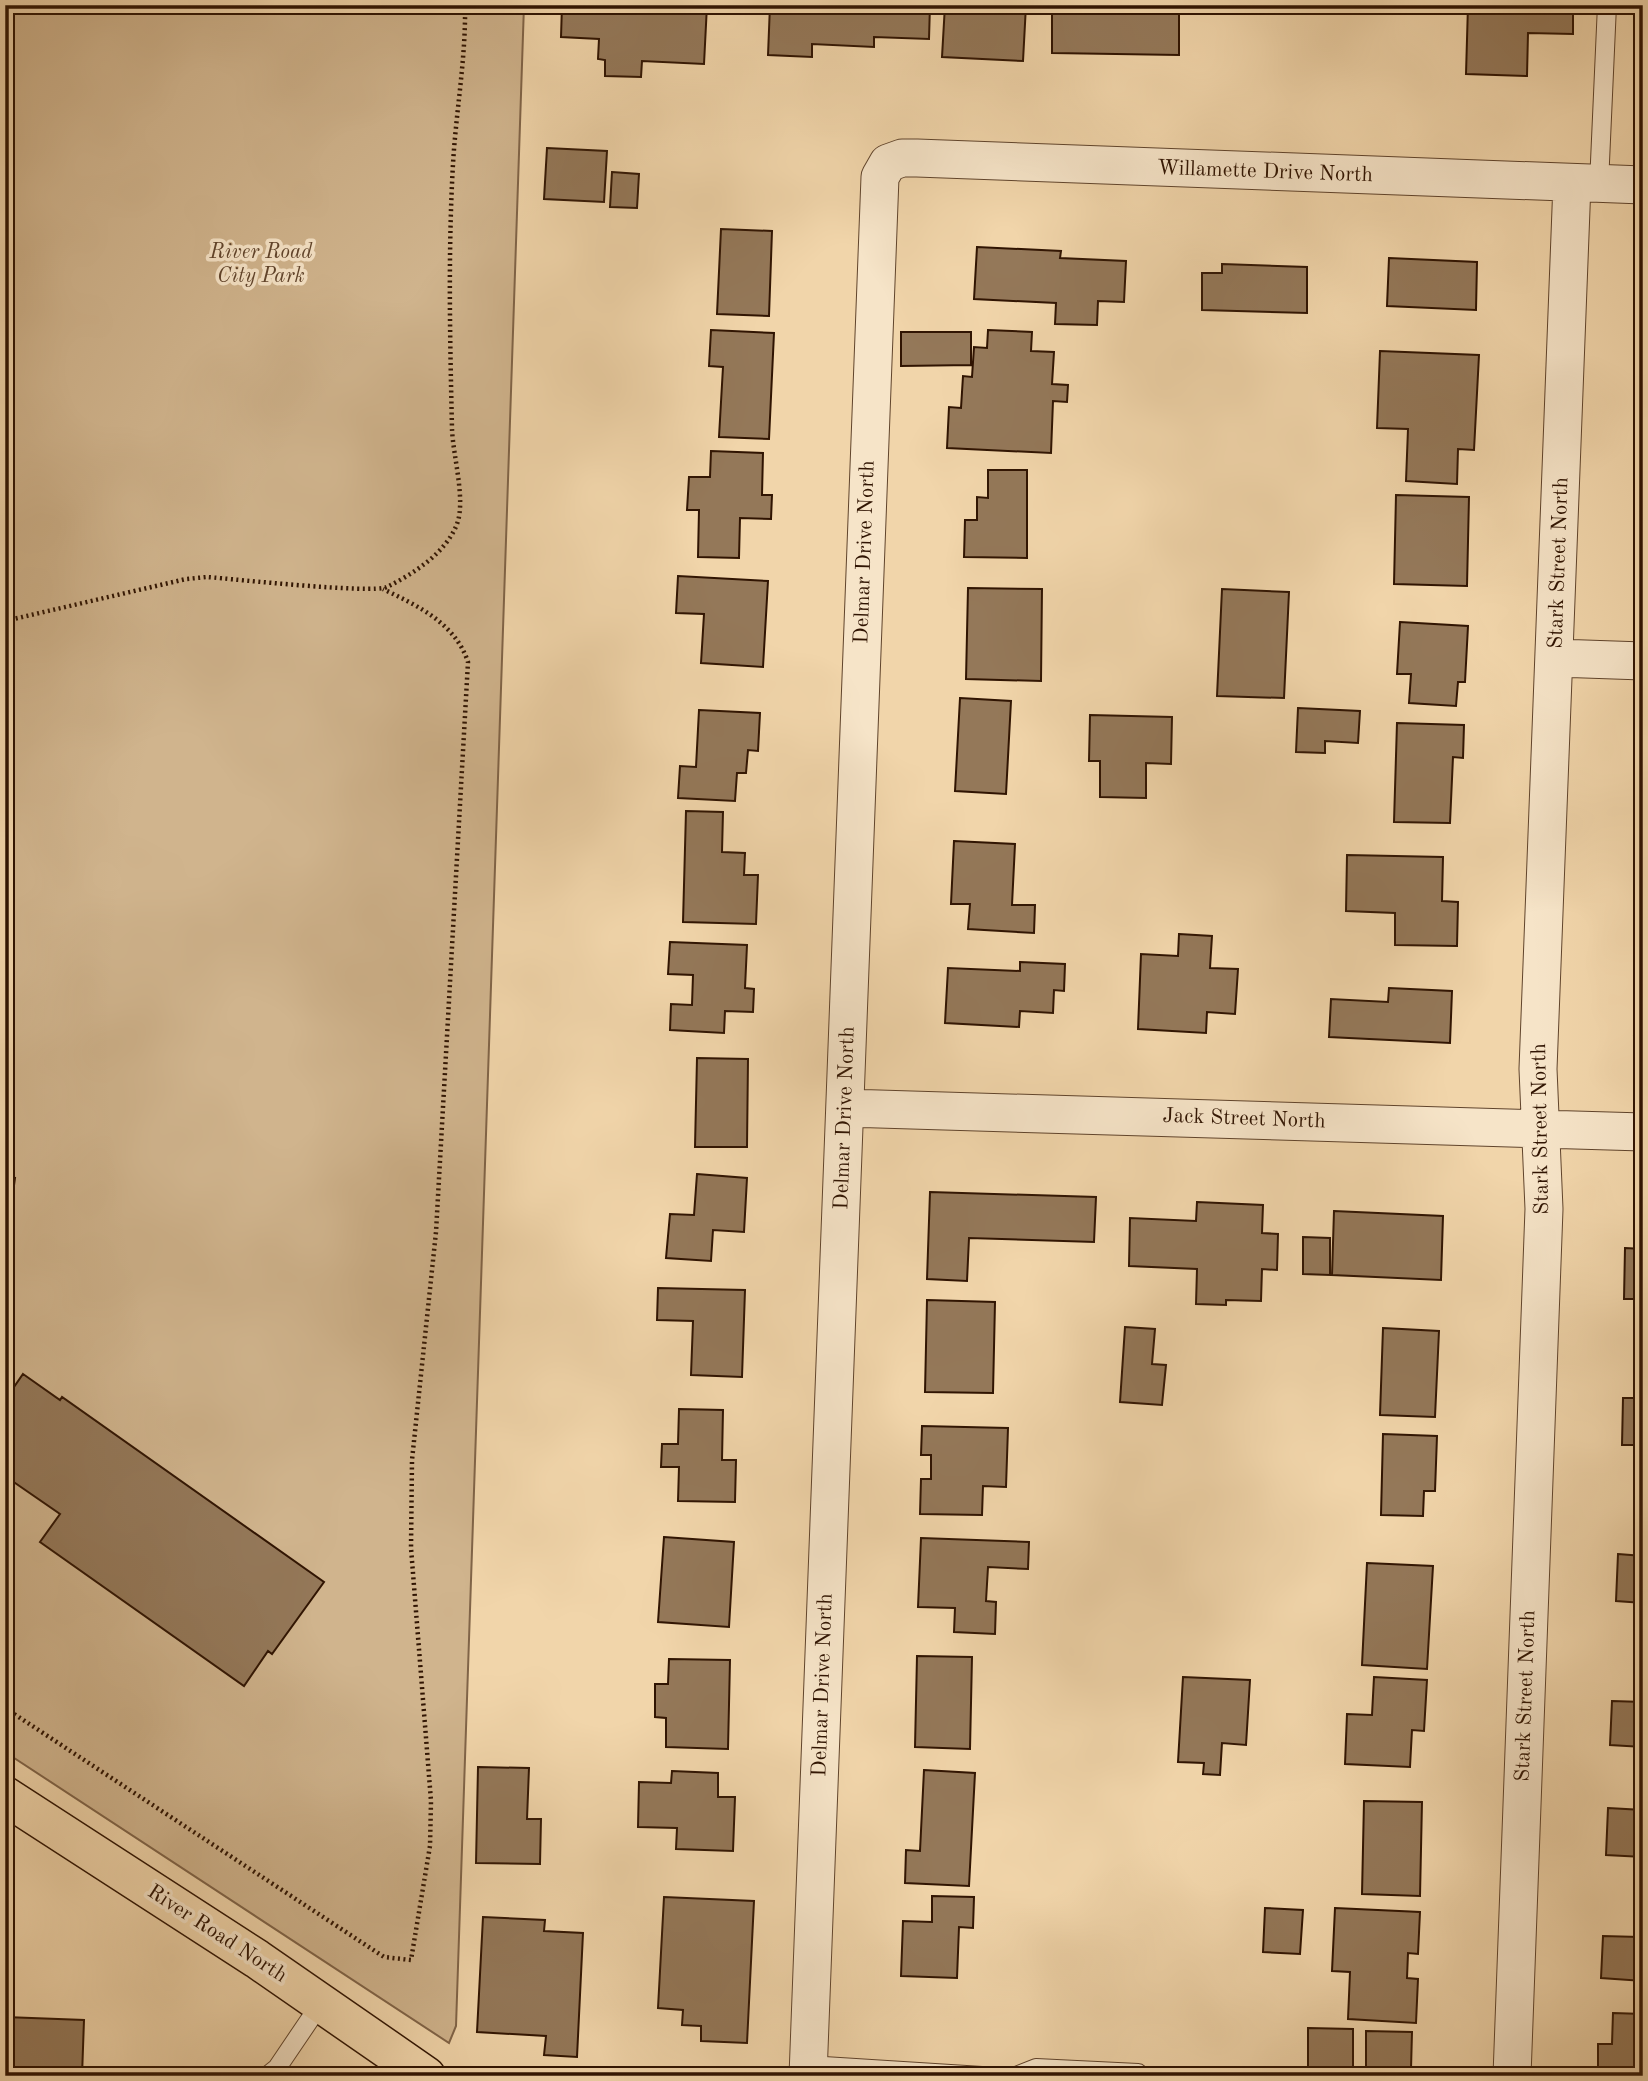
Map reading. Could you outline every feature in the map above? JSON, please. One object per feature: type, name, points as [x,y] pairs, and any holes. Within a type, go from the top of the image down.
[{"type":"main road","name":"River Road North","points":[[5,1796],[321,2003],[426,2076]]},
{"type":"street","name":"Willamette Drive North","points":[[888,163],[902,158],[917,158],[1643,186]]},
{"type":"street","name":"Delmar Drive North","points":[[808,2071],[846,1108],[877,199],[880,177],[888,163]]},
{"type":"street","name":"Stark Street North","points":[[1512,2076],[1544,1222],[1538,1069],[1556,658],[1586,183]]},
{"type":"street","points":[[1556,658],[1643,660]]},
{"type":"street","name":"Jack Street North","points":[[846,1108],[1643,1132]]},
{"type":"lane","points":[[1586,183],[1607,5]]},
{"type":"lane","points":[[274,2073],[321,2003]]},
{"type":"lane","points":[[1016,2076],[1036,2068],[1138,2073],[1138,2076]]},
{"type":"lane","points":[[808,2071],[982,2076]]},
{"type":"path","points":[[383,589],[429,560],[447,540],[457,523],[459,503],[453,440],[448,269],[458,93],[465,39],[465,5]]},
{"type":"path","points":[[5,621],[186,579],[207,577],[383,589],[411,602],[453,632],[468,662],[436,1232],[412,1460],[411,1548],[432,1801],[428,1860],[411,1960],[384,1957],[5,1708]]},
{"type":"green space","name":"River Road City Park","points":[[5,5],[524,5],[456,2026],[449,2043],[5,1752]]},
{"type":"building","points":[[562,5],[707,5],[704,64],[642,61],[641,77],[605,76],[605,60],[598,59],[599,39],[561,37]]},
{"type":"building","points":[[770,5],[930,5],[929,39],[874,37],[874,47],[812,44],[812,57],[768,55]]},
{"type":"building","points":[[945,5],[1026,5],[1023,61],[942,57]]},
{"type":"building","points":[[1052,5],[1179,5],[1179,55],[1052,53]]},
{"type":"building","points":[[1468,5],[1573,5],[1573,34],[1528,33],[1527,76],[1466,74]]},
{"type":"building","points":[[547,148],[607,151],[604,202],[544,199]]},
{"type":"building","points":[[612,172],[639,174],[637,208],[610,207]]},
{"type":"building","points":[[721,229],[772,231],[769,316],[717,314]]},
{"type":"building","points":[[977,247],[1061,251],[1060,258],[1126,261],[1124,302],[1098,301],[1097,325],[1055,324],[1056,303],[974,299]]},
{"type":"building","points":[[1389,258],[1477,262],[1476,310],[1387,306]]},
{"type":"building","points":[[1222,264],[1307,267],[1307,313],[1202,310],[1202,273],[1222,273]]},
{"type":"building","points":[[711,330],[774,333],[769,439],[719,437],[723,367],[709,366]]},
{"type":"building","points":[[988,330],[1032,332],[1031,351],[1054,352],[1052,384],[1068,385],[1067,402],[1053,401],[1051,453],[947,448],[949,407],[961,408],[963,376],[972,377],[974,347],[987,348]]},
{"type":"building","points":[[901,332],[971,332],[971,365],[901,366]]},
{"type":"building","points":[[1380,351],[1479,355],[1474,450],[1458,449],[1457,484],[1406,481],[1408,429],[1377,428]]},
{"type":"building","points":[[711,451],[763,453],[762,495],[772,495],[771,519],[740,518],[739,558],[698,557],[699,510],[687,510],[689,477],[710,477]]},
{"type":"building","points":[[988,470],[1027,470],[1027,558],[964,557],[965,520],[977,520],[977,497],[988,498]]},
{"type":"building","points":[[1396,495],[1469,497],[1467,586],[1394,584]]},
{"type":"building","points":[[678,576],[768,581],[763,667],[701,663],[704,614],[676,613]]},
{"type":"building","points":[[968,588],[1042,589],[1041,681],[966,679]]},
{"type":"building","points":[[1222,589],[1289,592],[1284,698],[1217,696]]},
{"type":"building","points":[[1400,622],[1468,626],[1465,682],[1458,682],[1456,706],[1409,703],[1411,674],[1397,674]]},
{"type":"building","points":[[960,698],[1011,701],[1006,794],[955,791]]},
{"type":"building","points":[[1298,708],[1360,711],[1358,743],[1325,741],[1325,753],[1296,752]]},
{"type":"building","points":[[699,710],[760,713],[758,751],[748,750],[746,773],[737,773],[735,801],[678,798],[680,766],[696,767]]},
{"type":"building","points":[[1090,715],[1172,717],[1171,764],[1146,763],[1146,798],[1100,797],[1100,761],[1089,761]]},
{"type":"building","points":[[1397,723],[1464,725],[1463,758],[1453,757],[1450,823],[1394,822]]},
{"type":"building","points":[[686,811],[723,812],[722,852],[745,853],[744,875],[758,875],[756,924],[683,922]]},
{"type":"building","points":[[954,841],[1015,844],[1012,905],[1035,905],[1034,933],[968,929],[970,904],[951,904]]},
{"type":"building","points":[[1347,855],[1443,857],[1442,901],[1458,902],[1457,946],[1395,945],[1395,913],[1346,911]]},
{"type":"building","points":[[1179,934],[1212,936],[1210,968],[1238,969],[1235,1014],[1207,1012],[1206,1033],[1138,1029],[1141,954],[1178,956]]},
{"type":"building","points":[[670,942],[747,945],[745,988],[754,989],[753,1012],[725,1011],[724,1033],[670,1030],[671,1004],[692,1005],[693,975],[668,974]]},
{"type":"building","points":[[1020,962],[1065,964],[1064,991],[1054,990],[1053,1013],[1020,1011],[1019,1027],[945,1023],[948,968],[1020,971]]},
{"type":"building","points":[[1637,972],[1643,972],[1643,1035],[1634,1035]]},
{"type":"building","points":[[1389,988],[1452,991],[1450,1043],[1329,1037],[1331,999],[1388,1002]]},
{"type":"building","points":[[697,1058],[748,1059],[747,1147],[695,1147]]},
{"type":"building","points":[[697,1174],[747,1178],[744,1232],[713,1230],[711,1261],[666,1258],[670,1214],[694,1215]]},
{"type":"building","points":[[5,1177],[15,1178],[8,1230],[5,1229]]},
{"type":"building","points":[[930,1192],[1096,1197],[1094,1242],[969,1238],[967,1281],[927,1279]]},
{"type":"building","points":[[1197,1202],[1263,1205],[1262,1233],[1278,1234],[1277,1270],[1262,1269],[1261,1301],[1226,1300],[1226,1305],[1196,1304],[1197,1269],[1129,1266],[1130,1218],[1196,1221]]},
{"type":"building","points":[[1334,1211],[1443,1216],[1441,1280],[1332,1275]]},
{"type":"building","points":[[1303,1237],[1330,1238],[1330,1275],[1303,1274]]},
{"type":"building","points":[[1625,1248],[1643,1249],[1643,1299],[1624,1299]]},
{"type":"building","points":[[658,1288],[745,1290],[742,1377],[691,1375],[693,1321],[657,1320]]},
{"type":"building","points":[[927,1300],[995,1302],[993,1393],[925,1392]]},
{"type":"building","points":[[1125,1327],[1155,1329],[1152,1364],[1166,1365],[1162,1405],[1120,1402]]},
{"type":"building","points":[[1383,1328],[1439,1331],[1435,1417],[1380,1415]]},
{"type":"building","points":[[23,1374],[60,1400],[62,1397],[324,1582],[272,1654],[268,1651],[244,1686],[40,1542],[60,1514],[5,1476],[5,1400]]},
{"type":"building","points":[[1623,1398],[1643,1398],[1643,1445],[1622,1445]]},
{"type":"building","points":[[679,1409],[723,1410],[722,1460],[736,1460],[735,1502],[678,1501],[679,1467],[661,1467],[662,1444],[678,1444]]},
{"type":"building","points":[[922,1426],[1008,1428],[1006,1487],[983,1486],[982,1515],[920,1514],[921,1479],[931,1479],[931,1455],[921,1455]]},
{"type":"building","points":[[1383,1434],[1437,1436],[1435,1491],[1424,1491],[1423,1516],[1381,1515]]},
{"type":"building","points":[[664,1537],[734,1542],[729,1627],[658,1622]]},
{"type":"building","points":[[921,1538],[1029,1542],[1028,1569],[988,1567],[986,1601],[996,1602],[995,1634],[954,1632],[955,1608],[918,1607]]},
{"type":"building","points":[[1618,1554],[1643,1556],[1643,1603],[1616,1601]]},
{"type":"building","points":[[1367,1563],[1433,1566],[1427,1669],[1362,1665]]},
{"type":"building","points":[[917,1656],[972,1657],[970,1749],[915,1747]]},
{"type":"building","points":[[669,1659],[730,1660],[728,1749],[666,1747],[666,1718],[655,1717],[655,1684],[668,1684]]},
{"type":"building","points":[[1183,1677],[1250,1680],[1246,1745],[1222,1743],[1220,1775],[1203,1774],[1204,1763],[1178,1762]]},
{"type":"building","points":[[1374,1677],[1427,1680],[1424,1731],[1412,1730],[1410,1767],[1345,1764],[1347,1714],[1372,1715]]},
{"type":"building","points":[[1612,1701],[1643,1702],[1643,1747],[1610,1745]]},
{"type":"building","points":[[478,1767],[529,1768],[527,1819],[541,1819],[540,1864],[476,1863]]},
{"type":"building","points":[[924,1770],[975,1773],[969,1886],[905,1883],[906,1850],[920,1851]]},
{"type":"building","points":[[672,1771],[718,1773],[718,1797],[735,1797],[733,1851],[676,1849],[677,1828],[638,1827],[639,1782],[671,1783]]},
{"type":"building","points":[[1364,1801],[1422,1802],[1420,1896],[1362,1894]]},
{"type":"building","points":[[1608,1808],[1643,1810],[1643,1857],[1606,1855]]},
{"type":"building","points":[[1643,1889],[1643,1981],[1601,1978],[1603,1936],[1640,1937]]},
{"type":"building","points":[[932,1896],[974,1897],[973,1928],[959,1927],[957,1978],[901,1976],[903,1921],[932,1922]]},
{"type":"building","points":[[664,1897],[754,1901],[747,2043],[701,2041],[701,2026],[682,2025],[683,2010],[658,2008]]},
{"type":"building","points":[[1265,1908],[1303,1910],[1300,1954],[1263,1952]]},
{"type":"building","points":[[1335,1908],[1420,1912],[1418,1954],[1408,1953],[1407,1978],[1418,1979],[1416,2023],[1348,2019],[1350,1972],[1332,1971]]},
{"type":"building","points":[[483,1917],[545,1920],[544,1931],[583,1933],[577,2057],[544,2055],[546,2036],[477,2032]]},
{"type":"building","points":[[1613,2013],[1643,2014],[1643,2076],[1598,2076],[1598,2044],[1612,2044]]},
{"type":"building","points":[[5,2017],[84,2020],[82,2076],[5,2076]]},
{"type":"building","points":[[1308,2028],[1353,2029],[1353,2068],[1308,2068]]},
{"type":"building","points":[[1366,2031],[1412,2032],[1411,2069],[1366,2068]]}]
